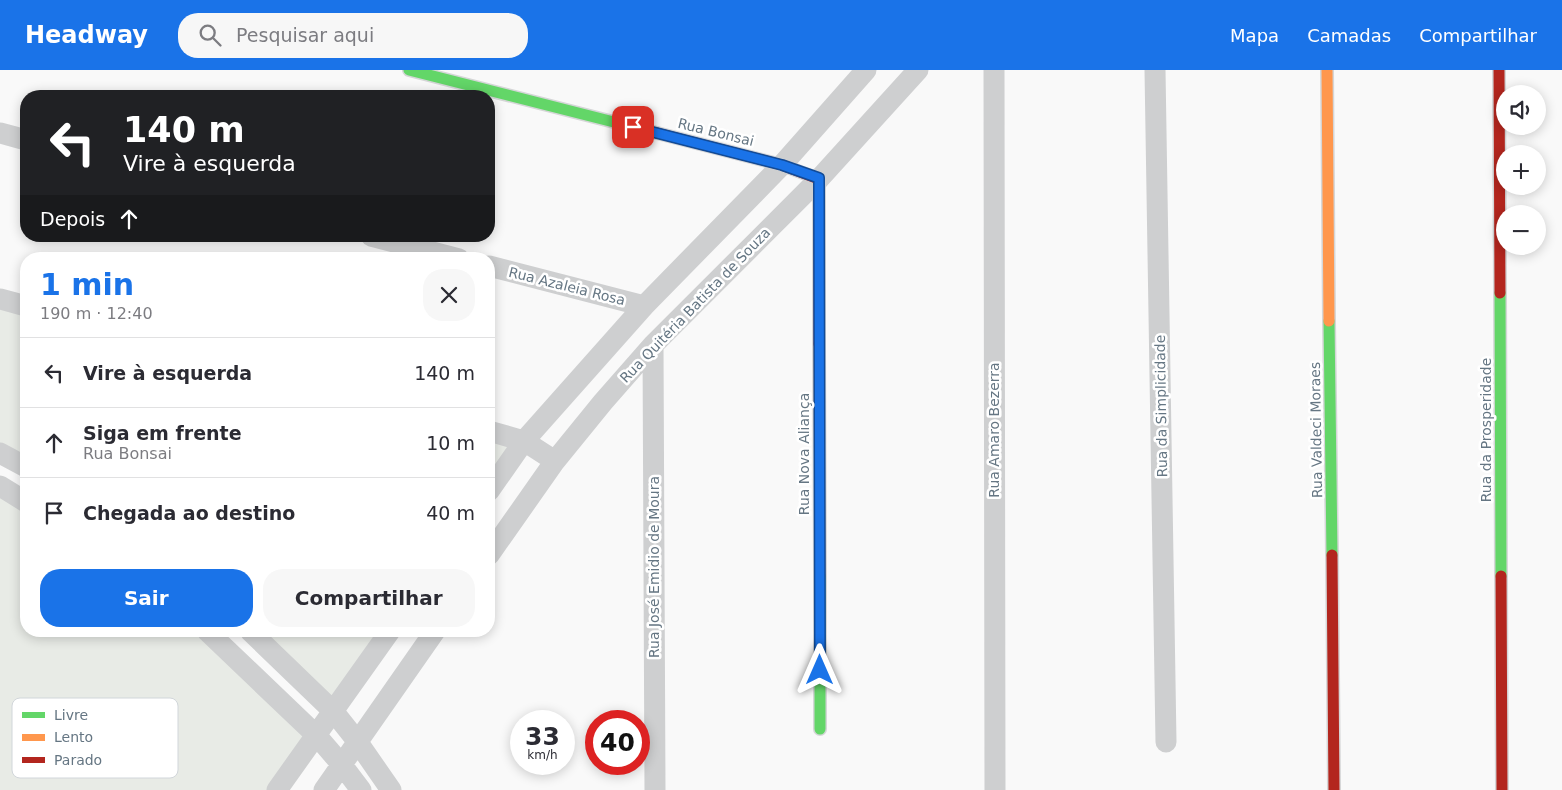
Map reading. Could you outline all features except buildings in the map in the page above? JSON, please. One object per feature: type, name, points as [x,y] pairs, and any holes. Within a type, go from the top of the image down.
[{"type":"street","name":"Rua Bonsai","points":[[409,70],[488,90]]},
{"type":"street","points":[[495,482],[524,441],[644,306],[782,165],[866,70]]},
{"type":"street","name":"Rua Quitéria Batista de Souza","points":[[495,547],[556,461],[603,402],[653,345],[819,178],[918,70]]},
{"type":"street","name":"Rua Amaro Bezerra","points":[[994,70],[995,790]]},
{"type":"street","name":"Rua da Simplicidade","points":[[1155,70],[1166,742]]},
{"type":"street","name":"Rua Valdeci Moraes","points":[[1327,70],[1334,790]]},
{"type":"street","name":"Rua da Prosperidade","points":[[1499,70],[1502,790]]},
{"type":"street","name":"Rua Bonsai","points":[[495,92],[782,165],[819,178]]},
{"type":"street","points":[[0,133],[20,138]]},
{"type":"street","name":"Rua Nova Aliança","points":[[819,178],[820,729]]},
{"type":"street","points":[[394,242],[432,252]]},
{"type":"street","name":"Rua Azaleia Rosa","points":[[495,268],[644,306]]},
{"type":"street","points":[[0,299],[20,304]]},
{"type":"street","name":"Rua José Emidio de Moura","points":[[653,345],[654,790]]},
{"type":"street","points":[[495,433],[524,441],[556,461]]},
{"type":"street","points":[[0,453],[20,464]]},
{"type":"street","points":[[0,486],[20,498]]},
{"type":"street","points":[[213,637],[317,736],[361,790]]},
{"type":"street","points":[[256,637],[334,712],[391,790]]},
{"type":"street","points":[[277,790],[386,637]]},
{"type":"street","points":[[324,790],[430,637]]},
{"type":"shaded area","points":[[0,299],[20,304],[20,464],[0,454]]},
{"type":"shaded area","points":[[495,433],[524,441],[495,482]]},
{"type":"shaded area","points":[[0,486],[20,498],[20,637],[210,637],[317,736],[278,790],[0,790]]},
{"type":"shaded area","points":[[255,637],[386,637],[334,712]]},
{"type":"traffic: fast","points":[[409,70],[488,90]]},
{"type":"traffic: fast","points":[[495,92],[657,133]]},
{"type":"traffic: fast","points":[[1500,293],[1501,576]]},
{"type":"traffic: fast","points":[[1329,321],[1332,555]]},
{"type":"traffic: fast","points":[[820,576],[820,729]]},
{"type":"traffic: slow","points":[[1327,70],[1329,321]]},
{"type":"traffic: slow","points":[[819,344],[820,576]]},
{"type":"traffic: jam","points":[[1499,70],[1500,293]]},
{"type":"traffic: jam","points":[[657,133],[782,165],[819,179],[819,344]]},
{"type":"traffic: jam","points":[[1332,555],[1334,790]]},
{"type":"traffic: jam","points":[[1501,576],[1502,790]]},
{"type":"route","points":[[633,127],[782,165],[819,178],[820,670]]}]
